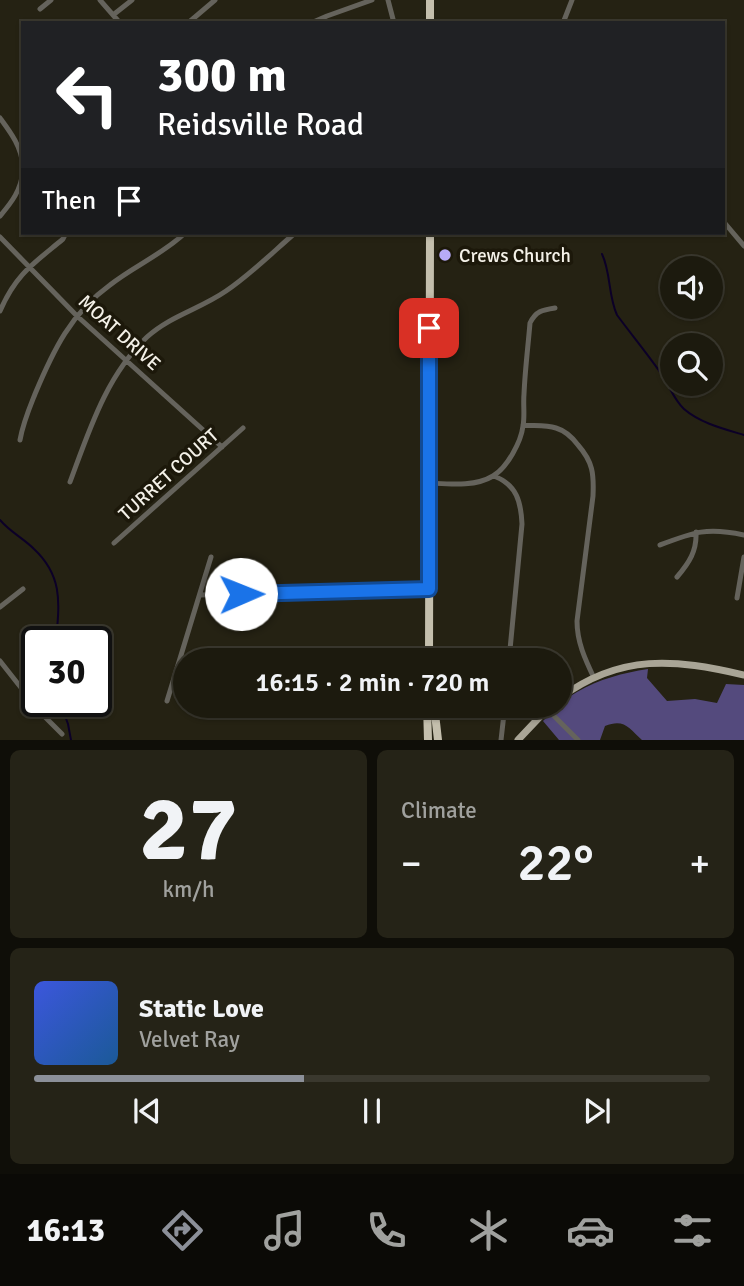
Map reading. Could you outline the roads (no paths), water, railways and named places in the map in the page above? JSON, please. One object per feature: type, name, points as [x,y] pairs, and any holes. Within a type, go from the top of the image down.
[{"type":"highway","points":[[430,0],[430,21]]},
{"type":"highway","points":[[429,648],[430,235]]},
{"type":"highway","points":[[427,718],[428,740]]},
{"type":"highway","points":[[435,718],[438,740]]},
{"type":"main road","points":[[572,691],[594,678],[630,667],[661,662],[691,664],[744,675]]},
{"type":"main road","points":[[518,740],[539,718]]},
{"type":"street","points":[[40,9],[51,0]]},
{"type":"street","points":[[100,0],[118,21]]},
{"type":"street","points":[[113,15],[132,0]]},
{"type":"street","points":[[190,21],[215,0]]},
{"type":"street","points":[[316,21],[372,0]]},
{"type":"street","points":[[388,0],[393,21]]},
{"type":"street","points":[[564,21],[572,0]]},
{"type":"street","points":[[0,118],[21,152]]},
{"type":"street","points":[[0,216],[18,191],[21,179]]},
{"type":"street","points":[[725,223],[744,246]]},
{"type":"street","points":[[0,311],[12,286],[28,267],[65,235]]},
{"type":"street","points":[[20,440],[22,426],[44,374],[60,340],[77,316],[95,296],[182,235]]},
{"type":"street","points":[[70,482],[103,397],[116,374],[145,339],[169,320],[225,292],[293,235]]},
{"type":"street","name":"MOAT DRIVE","points":[[0,237],[77,316],[222,447]]},
{"type":"street","points":[[429,483],[478,482],[494,476],[509,459],[519,441],[523,425],[530,323],[541,311],[555,308]]},
{"type":"street","points":[[523,425],[552,427],[570,435],[587,456],[592,467],[593,496],[577,636],[594,678]]},
{"type":"street","name":"TURRET COURT","points":[[114,544],[243,428]]},
{"type":"street","points":[[494,476],[510,487],[521,506],[522,524],[510,648]]},
{"type":"street","points":[[660,545],[696,532],[712,530],[744,535]]},
{"type":"street","points":[[677,577],[693,555],[696,532]]},
{"type":"street","points":[[737,598],[744,557]]},
{"type":"street","points":[[167,701],[211,558]]},
{"type":"street","points":[[0,607],[23,589]]},
{"type":"street","points":[[200,595],[429,589]]},
{"type":"street","points":[[0,661],[41,713],[62,734]]},
{"type":"street","points":[[501,740],[504,718]]},
{"type":"street","points":[[559,718],[578,740]]},
{"type":"waterway","points":[[602,254],[617,315],[660,372],[680,405],[705,422],[744,435]]},
{"type":"waterway","points":[[0,520],[34,549],[51,570],[57,592],[57,626]]},
{"type":"waterway","points":[[65,717],[71,740]]},
{"type":"place","name":"Crews Church","points":[[445,255]]}]
